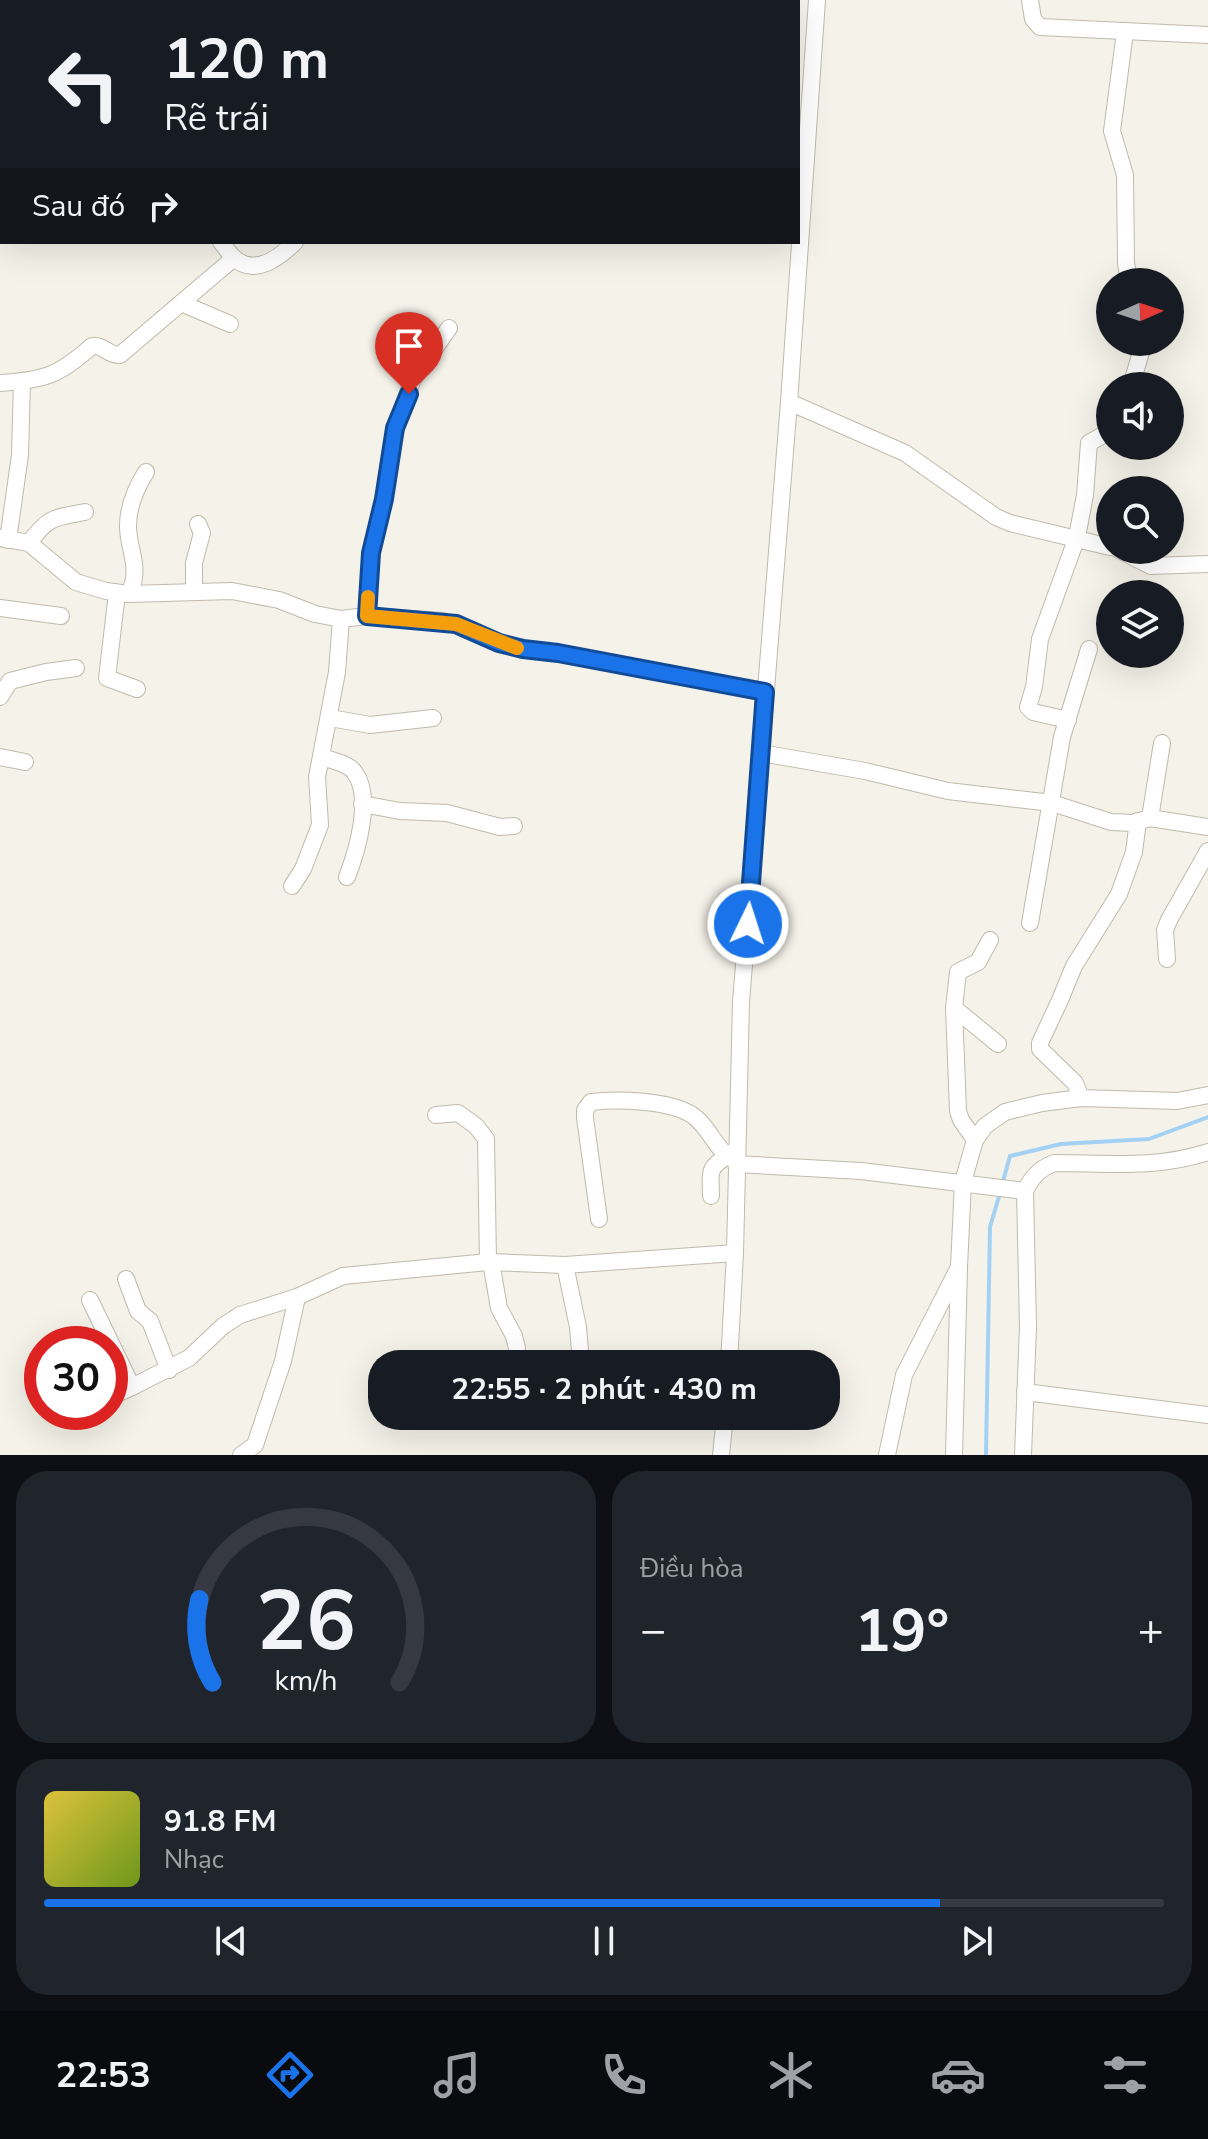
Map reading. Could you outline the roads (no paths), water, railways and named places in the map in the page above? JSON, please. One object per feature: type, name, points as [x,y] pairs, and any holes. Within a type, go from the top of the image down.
[{"type":"street","points":[[800,168],[804,83],[817,0]]},
{"type":"street","points":[[1030,0],[1033,19],[1040,27],[1208,35]]},
{"type":"street","points":[[1125,32],[1112,131],[1125,175],[1127,268]]},
{"type":"street","points":[[223,244],[234,258],[242,262],[266,264],[275,261],[293,244]]},
{"type":"street","points":[[730,1350],[735,1253],[733,1156],[741,1002],[789,402],[796,244]]},
{"type":"street","points":[[0,383],[58,373],[96,345],[120,355],[234,258]]},
{"type":"street","points":[[181,303],[230,324]]},
{"type":"street","points":[[367,616],[371,553],[384,499],[395,428],[413,379],[449,328]]},
{"type":"street","points":[[22,381],[20,455],[4,539],[29,543],[76,582],[123,594],[216,590],[253,594],[341,619],[367,616],[456,624],[499,643],[523,649],[765,692]]},
{"type":"street","points":[[789,402],[905,453],[996,517],[1096,543]]},
{"type":"street","points":[[1068,720],[1033,712],[1028,707],[1034,687],[1040,639],[1077,537],[1085,495],[1089,443],[1096,439]]},
{"type":"street","points":[[137,689],[107,678],[123,594],[134,576],[134,551],[128,525],[134,496],[146,472]]},
{"type":"street","points":[[29,543],[52,518],[85,512]]},
{"type":"street","points":[[194,591],[194,563],[202,533],[198,524]]},
{"type":"street","points":[[1147,564],[1208,564]]},
{"type":"street","points":[[0,608],[61,616]]},
{"type":"street","points":[[292,886],[303,869],[320,825],[317,777],[330,718],[341,645],[341,619]]},
{"type":"street","points":[[1030,923],[1060,748],[1089,649]]},
{"type":"street","points":[[0,697],[10,681],[76,668]]},
{"type":"street","points":[[330,718],[370,725],[433,718]]},
{"type":"street","points":[[1081,1098],[1075,1083],[1040,1049],[1040,1043],[1074,966],[1119,894],[1144,820],[1162,743]]},
{"type":"street","points":[[761,753],[865,771],[948,791],[1052,803],[1101,820],[1144,820],[1208,827]]},
{"type":"street","points":[[0,757],[25,762]]},
{"type":"street","points":[[322,757],[350,767],[356,774],[362,804],[362,826],[347,877]]},
{"type":"street","points":[[362,804],[400,811],[447,813],[500,827],[514,826]]},
{"type":"street","points":[[1167,959],[1165,930],[1208,851]]},
{"type":"street","points":[[975,1140],[958,1111],[954,1008],[958,972],[978,962],[990,940]]},
{"type":"street","points":[[954,1008],[998,1044]]},
{"type":"street","points":[[954,1455],[959,1267],[967,1182],[975,1140],[985,1126],[1005,1112],[1024,1106],[1081,1098],[1177,1101],[1208,1095]]},
{"type":"street","points":[[599,1219],[585,1118],[585,1110],[591,1102],[647,1102],[691,1114],[733,1156]]},
{"type":"street","points":[[436,1115],[458,1113],[476,1126],[486,1139],[490,1262],[499,1308],[517,1348]]},
{"type":"street","points":[[1023,1455],[1028,1327],[1021,1190],[1042,1168],[1054,1163],[1157,1164],[1208,1152]]},
{"type":"street","points":[[711,1196],[711,1169],[733,1156],[1021,1190]]},
{"type":"street","points":[[128,1389],[189,1358],[223,1326],[240,1315],[297,1297],[343,1276],[490,1262],[565,1265],[735,1253]]},
{"type":"street","points":[[565,1265],[580,1350]]},
{"type":"street","points":[[887,1455],[904,1375],[959,1267]]},
{"type":"street","points":[[126,1279],[138,1311],[150,1321],[169,1370]]},
{"type":"street","points":[[241,1455],[255,1445],[283,1361],[297,1297]]},
{"type":"street","points":[[90,1300],[132,1387]]},
{"type":"street","points":[[1025,1392],[1208,1415]]},
{"type":"street","points":[[721,1455],[724,1430]]},
{"type":"waterway","points":[[1002,1185],[1010,1156],[1061,1144],[1149,1139],[1208,1117]]},
{"type":"waterway","points":[[986,1455],[990,1227],[1000,1193]]}]
